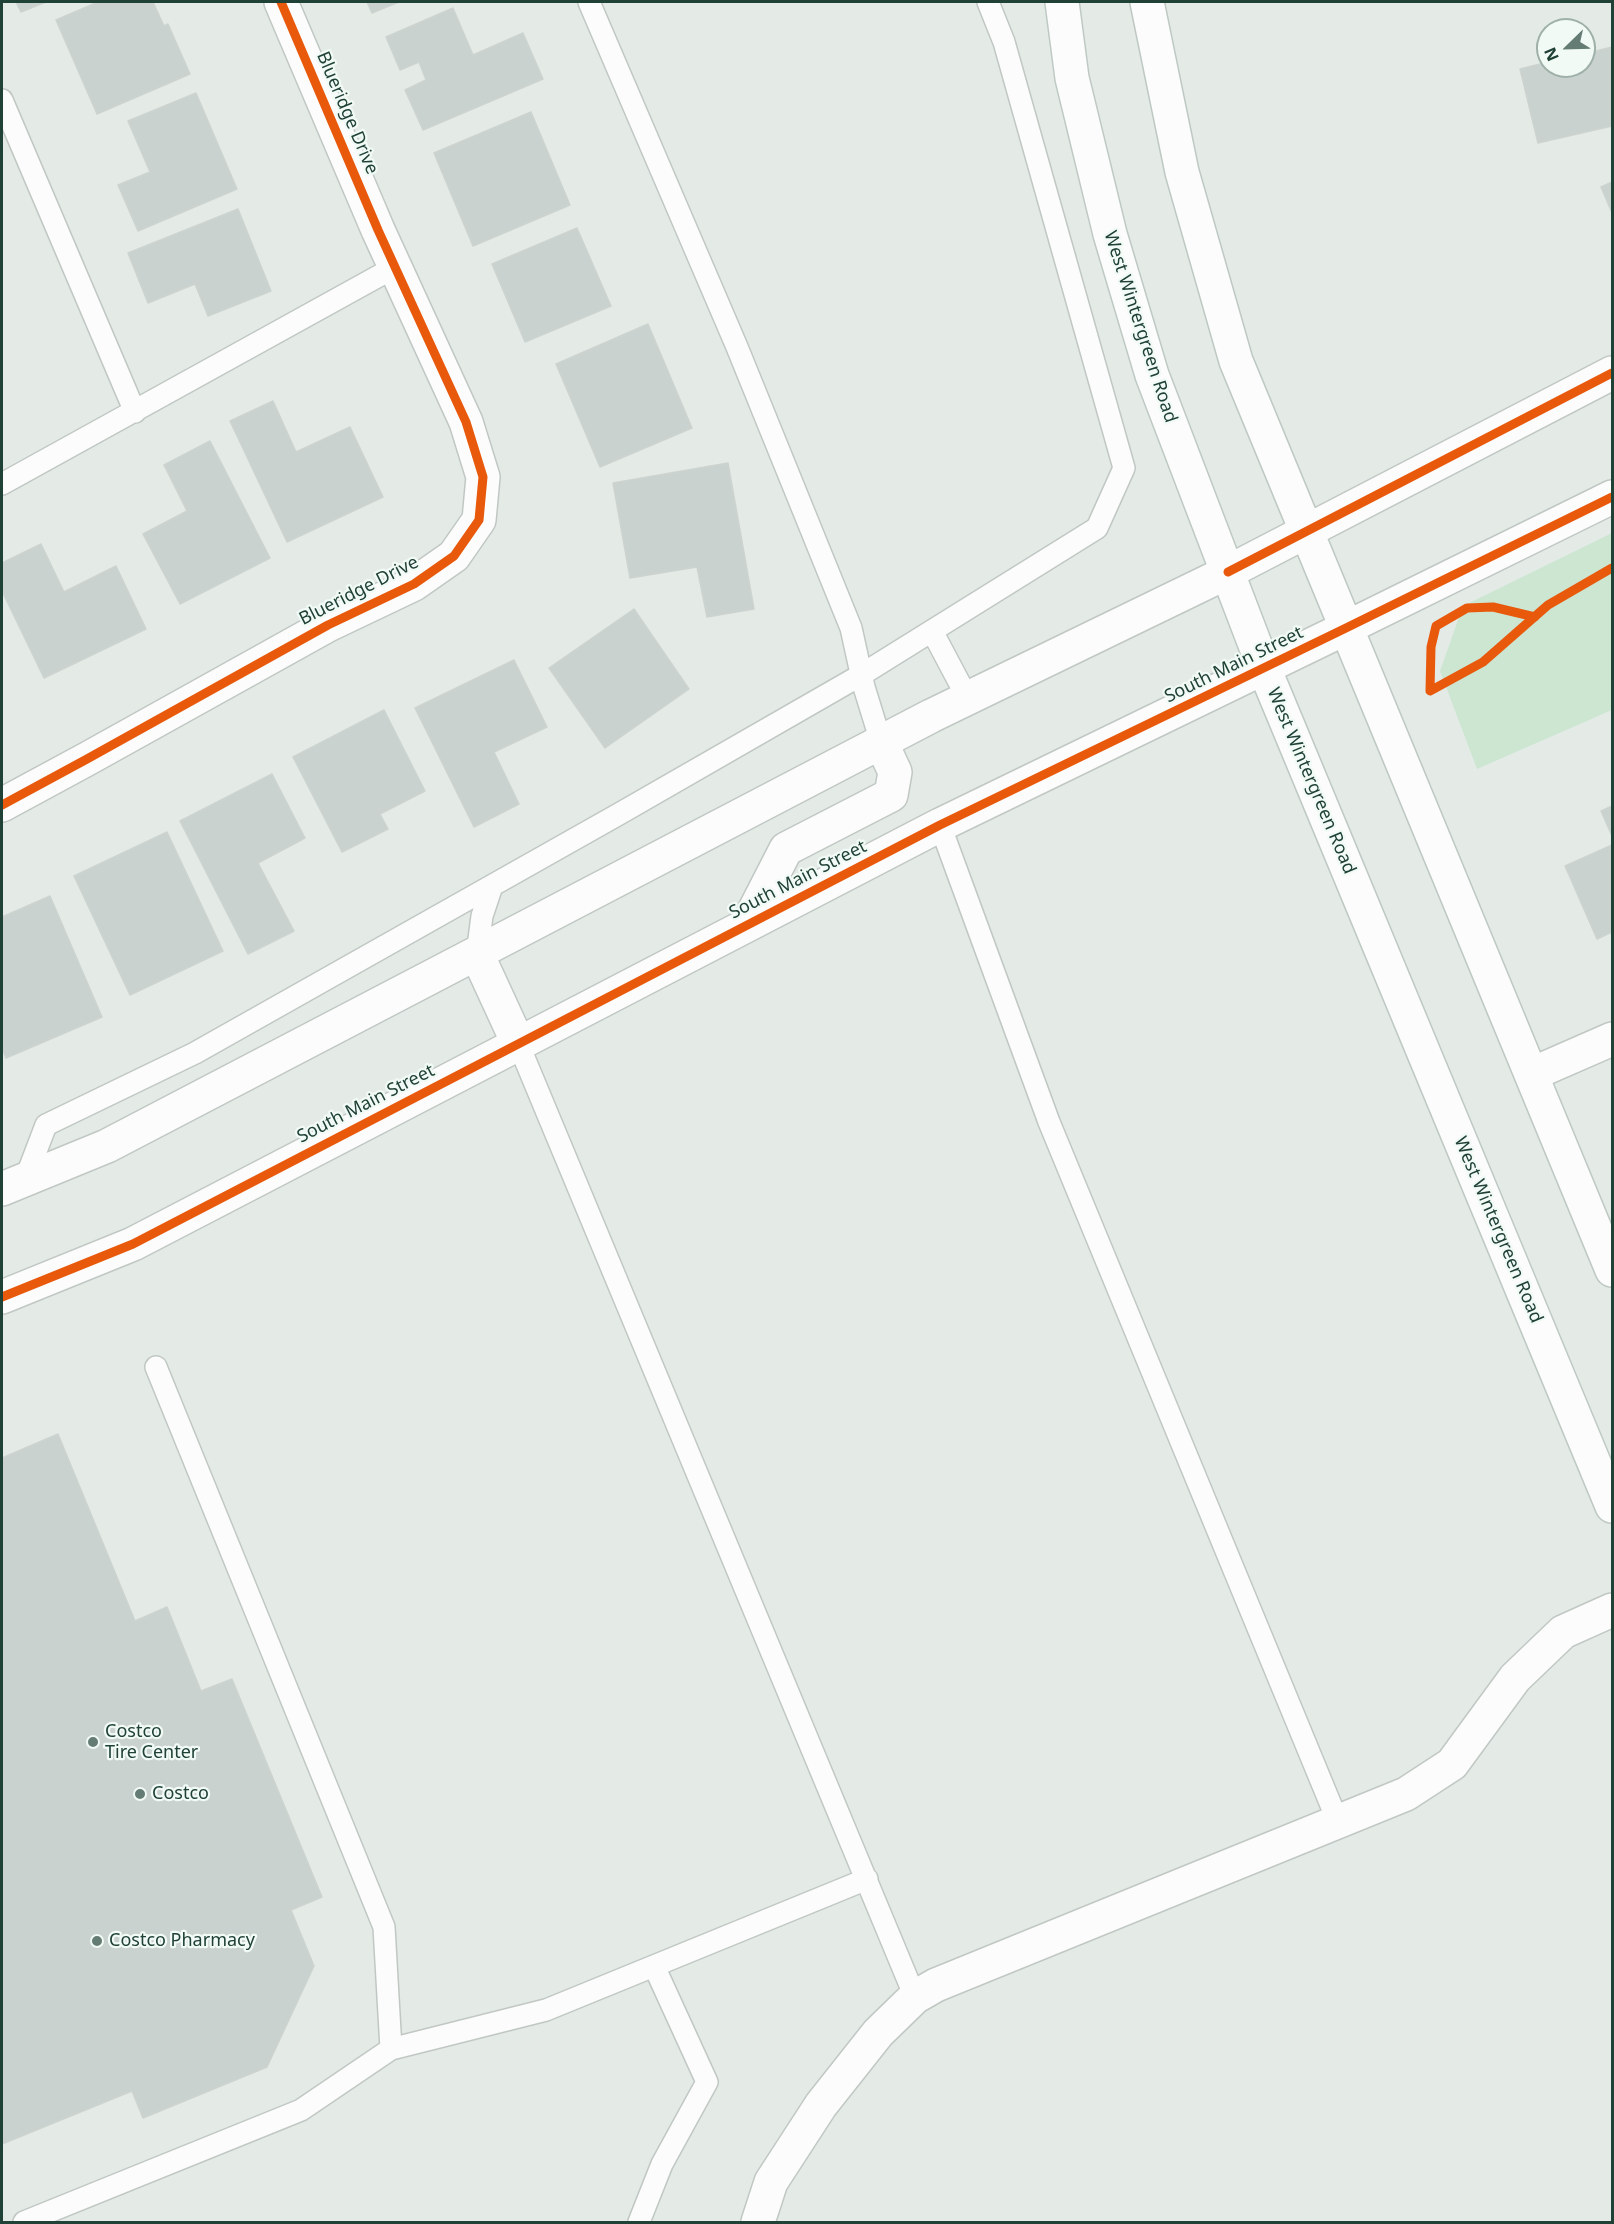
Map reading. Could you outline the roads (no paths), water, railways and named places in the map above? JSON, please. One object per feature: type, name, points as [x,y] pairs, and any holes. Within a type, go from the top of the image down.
[{"type":"street","name":"Blueridge Drive","points":[[2,805],[328,625],[414,584],[454,556],[479,520],[483,477],[466,422],[395,267],[281,2]]},
{"type":"street","name":"West Wintergreen Road","points":[[1062,2],[1072,78],[1110,234],[1152,375],[1264,668],[1612,1506]]},
{"type":"street","points":[[1147,2],[1182,172],[1236,361],[1612,1270]]},
{"type":"street","points":[[13,1185],[107,1146],[881,742],[1228,572],[1612,373]]},
{"type":"street","name":"South Main Street","points":[[2,1297],[133,1244],[940,825],[1612,497]]},
{"type":"street","points":[[747,925],[786,849],[891,795],[895,772],[881,742]]},
{"type":"street","points":[[477,954],[518,1043]]},
{"type":"street","points":[[1532,1074],[1612,1039]]},
{"type":"street","points":[[758,2223],[771,2182],[820,2105],[878,2033],[915,1997],[936,1985],[1406,1794],[1452,1764],[1515,1678],[1563,1632],[1612,1610]]},
{"type":"lane","points":[[589,2],[741,358],[847,617],[881,742]]},
{"type":"lane","points":[[13,1185],[46,1125],[195,1053],[492,886],[861,675],[1097,528],[1124,468],[1004,42],[988,2]]},
{"type":"lane","points":[[2,100],[135,412]]},
{"type":"lane","points":[[2,484],[395,267]]},
{"type":"lane","points":[[932,631],[968,699]]},
{"type":"lane","points":[[940,825],[1049,1122],[1338,1822]]},
{"type":"lane","points":[[477,954],[482,916],[492,886]]},
{"type":"lane","points":[[518,1043],[915,1997]]},
{"type":"lane","points":[[156,1367],[384,1927],[391,2049]]},
{"type":"lane","points":[[24,2223],[301,2110],[391,2049],[546,2010],[867,1880]]},
{"type":"lane","points":[[639,2223],[662,2164],[707,2082],[654,1966]]},
{"type":"place","name":"Costco Tire Center","points":[[93,1742]]},
{"type":"place","name":"Costco","points":[[140,1794]]},
{"type":"place","name":"Costco Pharmacy","points":[[97,1941]]}]
